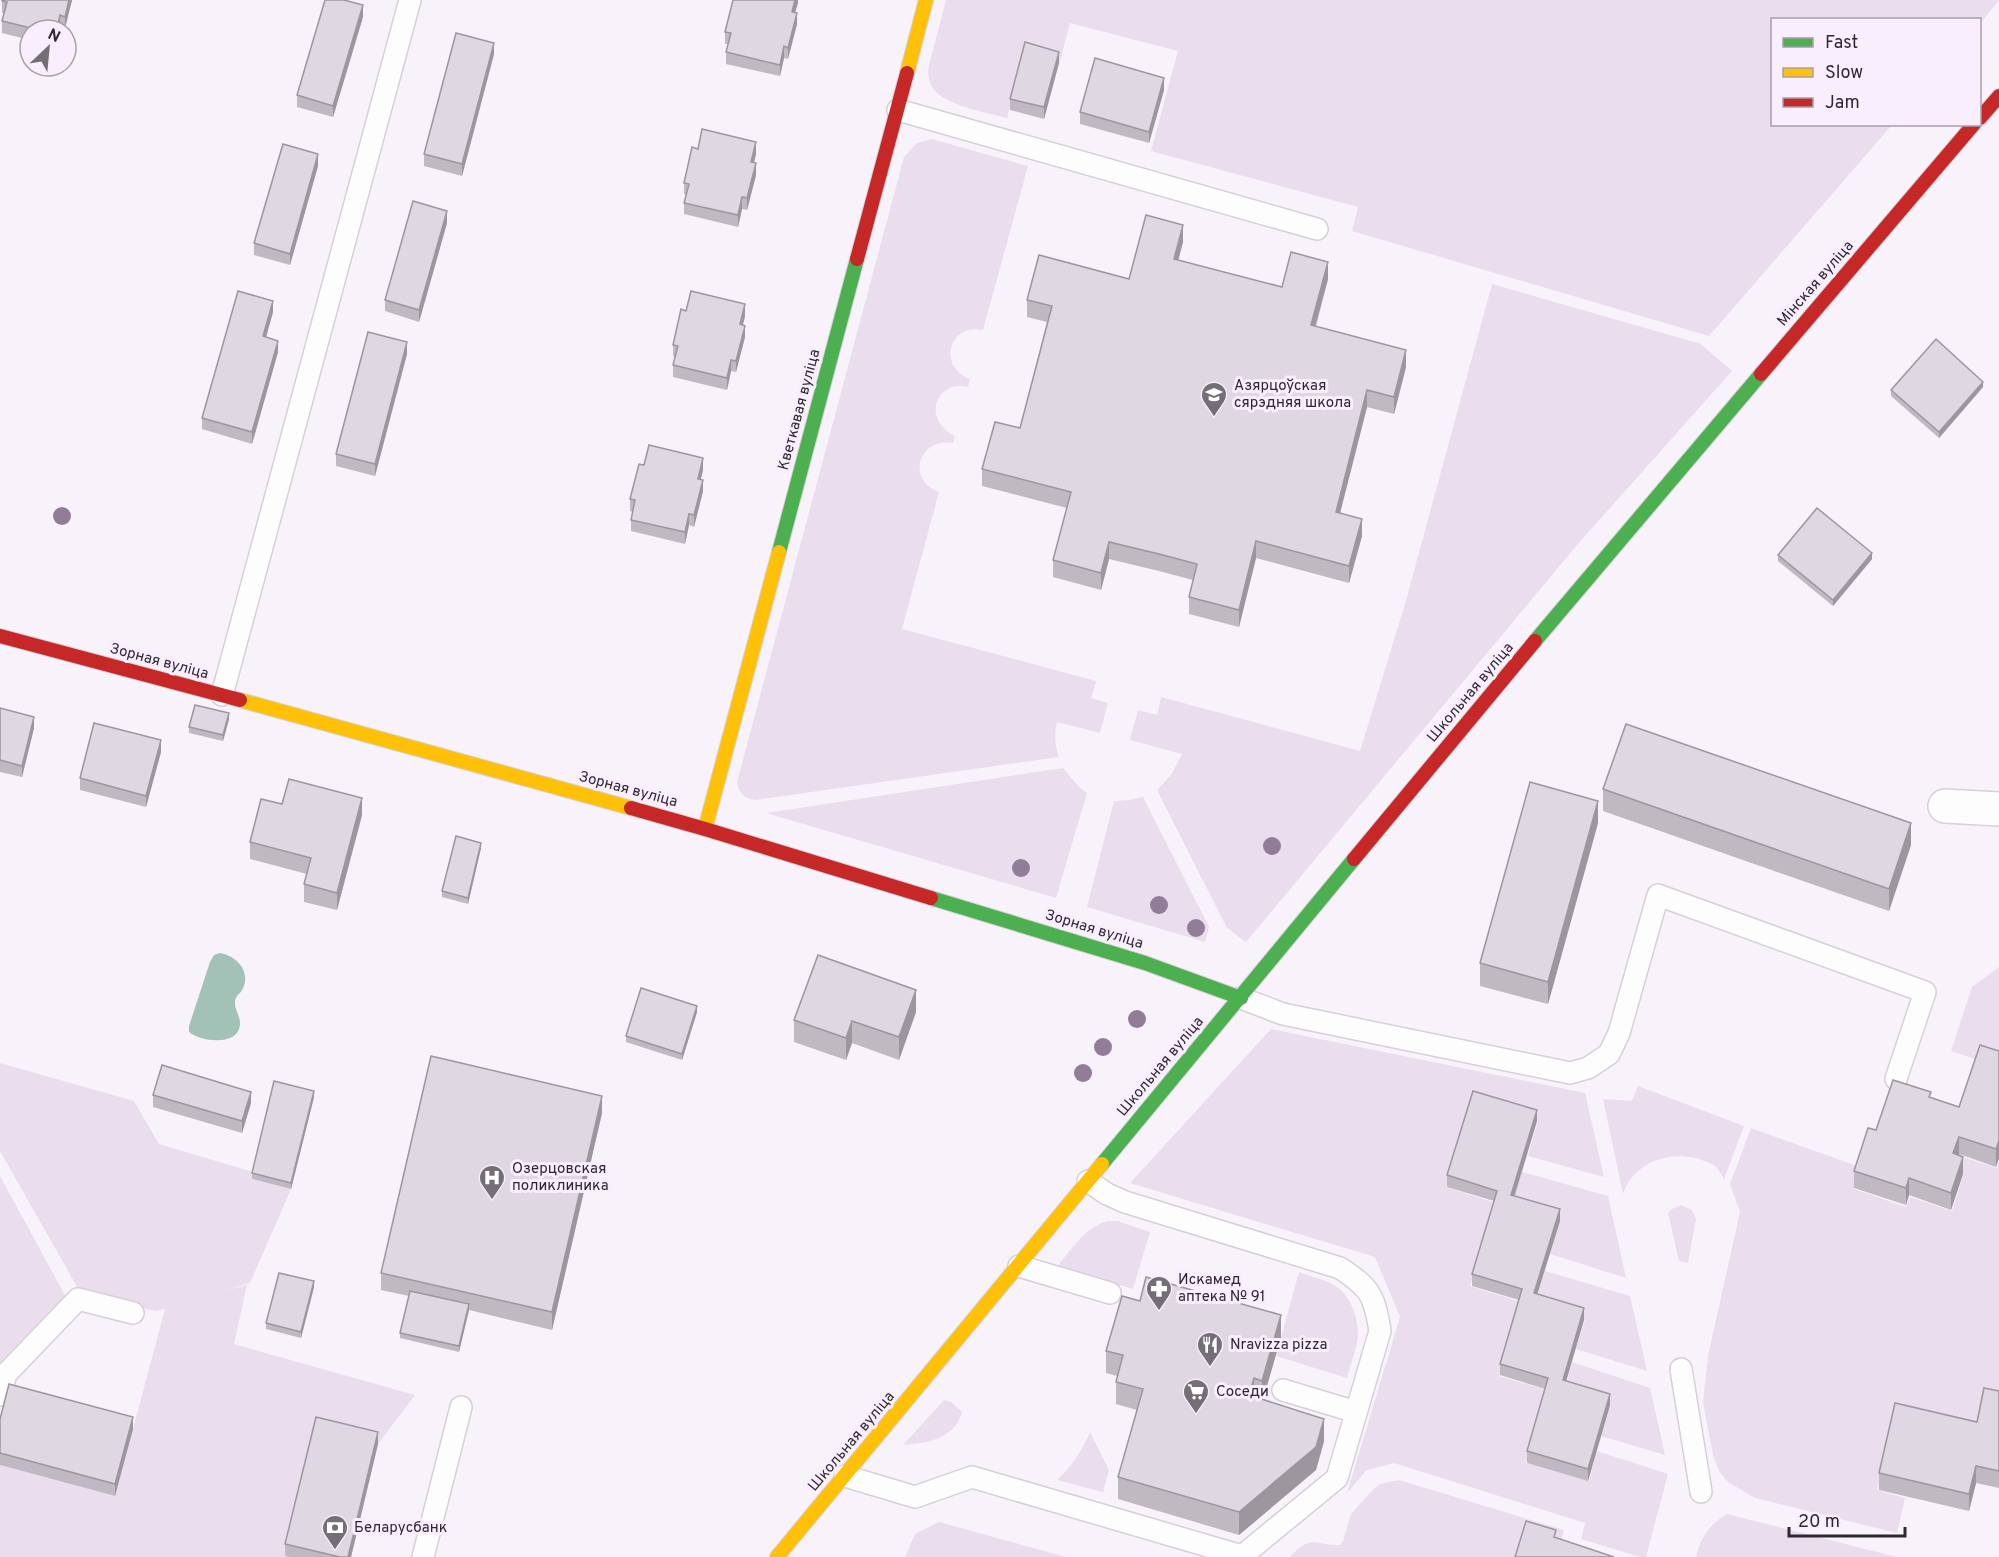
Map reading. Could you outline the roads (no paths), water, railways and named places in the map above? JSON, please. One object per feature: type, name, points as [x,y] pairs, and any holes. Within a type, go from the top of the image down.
[{"type":"street","name":"Кветкавая вуліца","points":[[705,829],[926,0]]},
{"type":"street","points":[[1981,117],[1999,96]]},
{"type":"street","name":"Мінская вуліца","points":[[1570,598],[1972,126]]},
{"type":"street","name":"Школьная вуліца","points":[[777,1557],[1570,598]]},
{"type":"street","name":"Зорная вуліца","points":[[0,636],[705,829],[1145,963],[1241,998]]},
{"type":"street","points":[[1945,806],[1999,809]]},
{"type":"lane","points":[[222,695],[410,0]]},
{"type":"lane","points":[[897,110],[1317,229]]},
{"type":"lane","points":[[1241,998],[1283,1014],[1570,1073],[1588,1068],[1609,1054],[1618,1033],[1658,895],[1925,992],[1896,1079]]},
{"type":"lane","points":[[844,1476],[915,1497],[972,1477],[1242,1556],[1337,1478],[1380,1331],[1376,1306],[1363,1283],[1340,1268],[1125,1202],[1107,1194],[1089,1181]]},
{"type":"lane","points":[[1019,1266],[1110,1293]]},
{"type":"lane","points":[[0,1395],[6,1374],[78,1299],[133,1313]]},
{"type":"lane","points":[[1681,1369],[1701,1492]]},
{"type":"lane","points":[[1283,1390],[1356,1412]]},
{"type":"lane","points":[[423,1557],[461,1407]]},
{"type":"place","name":"Азярцоўская сярэдняя школа","points":[[1214,418]]},
{"type":"place","name":"Озерцовская поликлиника","points":[[492,1201]]},
{"type":"place","name":"Искамед аптека № 91","points":[[1159,1312]]},
{"type":"place","name":"Nravizza pizza","points":[[1210,1368]]},
{"type":"place","name":"Соседи","points":[[1196,1415]]},
{"type":"place","name":"Беларусбанк","points":[[335,1551]]}]
